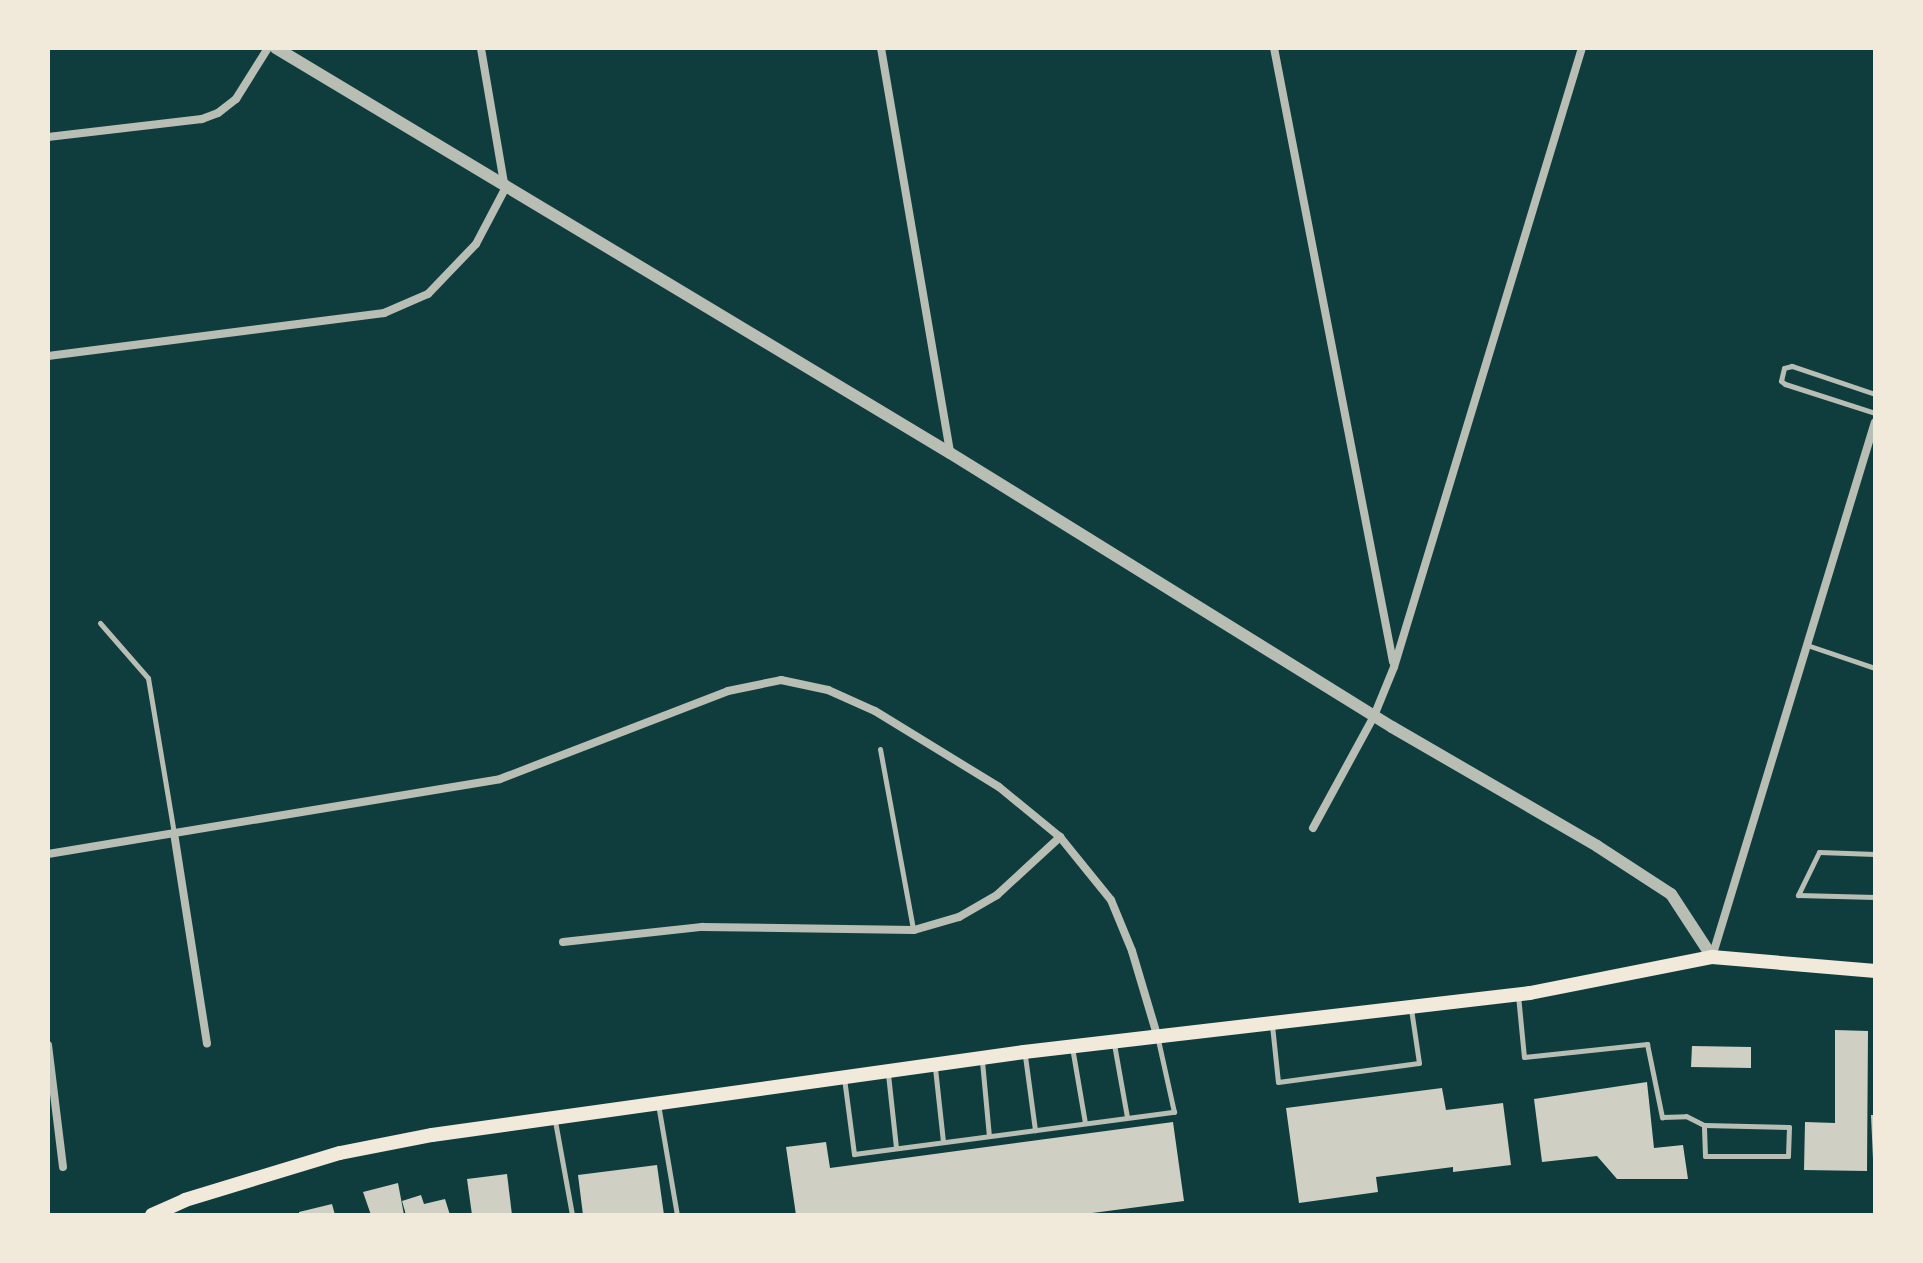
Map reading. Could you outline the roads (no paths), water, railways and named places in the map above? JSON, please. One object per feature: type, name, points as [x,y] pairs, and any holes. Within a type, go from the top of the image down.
[{"type":"main road","points":[[152,1215],[185,1200],[340,1153],[432,1135],[1024,1052],[1272,1020],[1517,994],[1712,957],[1875,971]]},
{"type":"street","points":[[48,137],[202,119],[218,113],[236,99],[268,48]]},
{"type":"street","points":[[276,48],[505,189],[950,453],[1374,716],[1671,894],[1712,957]]},
{"type":"street","points":[[48,356],[384,313],[428,294],[476,244],[505,189],[481,48]]},
{"type":"street","points":[[881,48],[950,453]]},
{"type":"street","points":[[1274,48],[1394,667]]},
{"type":"street","points":[[1313,828],[1374,716],[1394,667],[1582,48]]},
{"type":"street","points":[[1712,957],[1875,422]]},
{"type":"street","points":[[48,854],[500,779],[728,691],[781,680],[828,690],[875,711],[999,787],[1060,837],[1111,900],[1132,951],[1157,1035]]},
{"type":"street","points":[[174,833],[207,1043]]},
{"type":"street","points":[[563,942],[702,927],[914,930],[959,917],[997,895],[1060,837]]},
{"type":"street","points":[[48,1045],[63,1167]]},
{"type":"lane","points":[[1875,394],[1792,366],[1784,368],[1781,381],[1875,413]]},
{"type":"lane","points":[[100,623],[148,678],[174,833]]},
{"type":"lane","points":[[1806,645],[1875,668]]},
{"type":"lane","points":[[880,749],[914,930]]},
{"type":"lane","points":[[1875,854],[1819,852],[1798,895],[1875,897]]},
{"type":"lane","points":[[1517,994],[1524,1057],[1647,1044],[1662,1117],[1686,1116],[1704,1125],[1789,1127],[1788,1156],[1705,1156],[1704,1125]]},
{"type":"lane","points":[[1272,1020],[1278,1082],[1419,1063],[1410,1006]]},
{"type":"lane","points":[[844,1078],[854,1154],[1174,1112],[1157,1035]]},
{"type":"lane","points":[[1114,1041],[1127,1117]]},
{"type":"lane","points":[[1072,1046],[1085,1123]]},
{"type":"lane","points":[[1024,1052],[1035,1130]]},
{"type":"lane","points":[[981,1058],[989,1136]]},
{"type":"lane","points":[[934,1064],[943,1142]]},
{"type":"lane","points":[[888,1071],[896,1148]]},
{"type":"lane","points":[[658,1103],[677,1215]]},
{"type":"lane","points":[[555,1118],[572,1215]]}]
